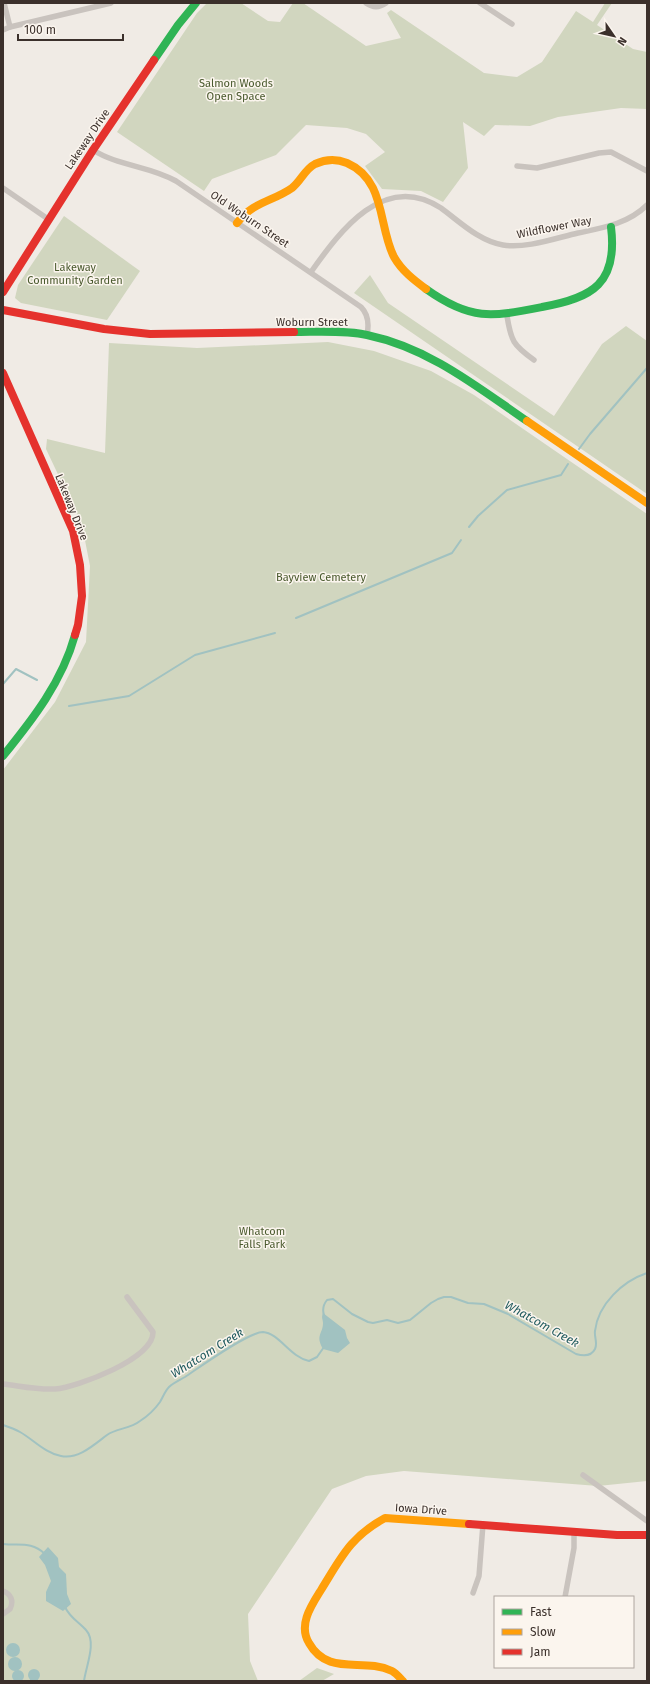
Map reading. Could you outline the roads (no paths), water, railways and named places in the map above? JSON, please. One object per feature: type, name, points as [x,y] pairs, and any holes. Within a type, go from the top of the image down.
[{"type":"street","points":[[4,3],[10,27]]},
{"type":"street","points":[[3,30],[10,27],[111,3]]},
{"type":"street","name":"Lakeway Drive","points":[[3,292],[48,218],[93,150],[178,25],[196,3]]},
{"type":"street","points":[[366,3],[375,7],[382,6],[386,3]]},
{"type":"street","points":[[480,3],[512,24]]},
{"type":"street","name":"Old Woburn Street","points":[[93,150],[102,155],[167,176],[310,272],[364,309],[368,322],[367,335]]},
{"type":"street","points":[[517,166],[537,168],[599,153],[611,152],[647,171]]},
{"type":"street","points":[[237,223],[250,207],[294,187],[305,172],[312,166],[329,160],[338,160],[349,163],[358,169],[371,186],[380,202],[392,251],[395,259],[406,273],[454,306],[478,314],[507,316],[572,301],[598,286],[604,278],[610,265],[613,253],[610,226]]},
{"type":"street","points":[[3,188],[48,218]]},
{"type":"street","name":"Wildflower Way","points":[[310,272],[346,227],[380,202],[397,197],[418,198],[440,208],[485,239],[504,245],[524,245],[610,226],[636,214],[647,205]]},
{"type":"street","name":"Woburn Street","points":[[3,310],[104,329],[150,334],[339,332],[367,335],[405,346],[446,365],[647,503]]},
{"type":"street","points":[[507,316],[510,335],[515,344],[534,360]]},
{"type":"street","name":"Lakeway Drive","points":[[3,373],[73,531],[77,547],[82,583],[81,609],[77,635],[61,675],[44,704],[3,756]]},
{"type":"street","points":[[3,1384],[43,1389],[66,1387],[114,1370],[131,1360],[150,1344],[153,1332],[128,1297]]},
{"type":"street","points":[[583,1475],[647,1521]]},
{"type":"street","name":"Iowa Drive","points":[[403,1681],[388,1668],[375,1665],[353,1666],[328,1662],[316,1654],[310,1646],[304,1632],[307,1612],[353,1543],[368,1527],[385,1518],[631,1536],[647,1535]]},
{"type":"street","points":[[473,1593],[479,1576],[482,1524]]},
{"type":"street","points":[[565,1596],[574,1548],[574,1531]]},
{"type":"street","points":[[3,1591],[10,1595],[12,1602],[10,1609],[3,1614]]},
{"type":"water","points":[[323,1313],[345,1330],[350,1343],[338,1353],[323,1349],[321,1344],[319,1338],[323,1327]]},
{"type":"water","points":[[48,1547],[58,1558],[59,1567],[66,1574],[67,1594],[71,1604],[63,1611],[46,1601],[46,1592],[51,1581],[45,1565],[39,1557]]},
{"type":"water","points":[[13,1643],[18,1645],[20,1650],[18,1655],[13,1657],[8,1655],[6,1650],[8,1645]]},
{"type":"water","points":[[15,1657],[20,1659],[22,1664],[20,1669],[15,1671],[10,1669],[8,1664],[10,1659]]},
{"type":"water","points":[[32,1669],[36,1669],[40,1675],[36,1681],[32,1681],[28,1677],[28,1673]]},
{"type":"water","points":[[18,1670],[22,1672],[24,1676],[22,1680],[18,1682],[14,1680],[12,1676],[14,1672]]},
{"type":"waterway","points":[[579,449],[590,434],[647,368]]},
{"type":"waterway","points":[[469,527],[478,516],[507,490],[561,475],[568,464]]},
{"type":"waterway","points":[[296,618],[452,553],[461,540]]},
{"type":"waterway","points":[[69,706],[129,696],[195,655],[275,633]]},
{"type":"waterway","points":[[3,684],[16,669],[37,680]]},
{"type":"waterway","name":"Whatcom Creek","points":[[324,1315],[323,1309],[327,1300],[333,1299],[352,1314],[368,1322],[373,1323],[387,1320],[398,1323],[410,1320],[438,1299],[451,1297],[468,1303],[484,1304],[508,1314],[576,1354],[587,1355],[595,1349],[595,1331],[597,1321],[606,1303],[629,1282],[647,1273]]},
{"type":"waterway","name":"Whatcom Creek","points":[[3,1425],[20,1432],[50,1452],[61,1456],[74,1456],[92,1447],[107,1435],[136,1424],[149,1415],[160,1402],[165,1392],[173,1384],[212,1358],[256,1334],[263,1332],[269,1333],[296,1355],[309,1361],[317,1357],[324,1347]]},
{"type":"waterway","name":"Whatcom Creek","points":[[3,1544],[35,1547],[45,1554]]},
{"type":"waterway","name":"Whatcom Creek","points":[[65,1607],[69,1614],[86,1630],[91,1641],[90,1654],[84,1681]]},
{"type":"park label","name":"Salmon Woods Open Space","points":[[236,89]]},
{"type":"park label","name":"Lakeway Community Garden","points":[[75,273]]},
{"type":"park label","name":"Bayview Cemetery","points":[[321,577]]},
{"type":"park label","name":"Whatcom Falls Park","points":[[262,1237]]}]
